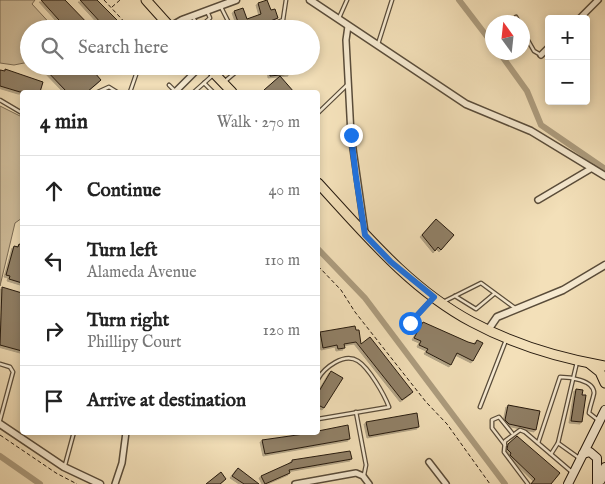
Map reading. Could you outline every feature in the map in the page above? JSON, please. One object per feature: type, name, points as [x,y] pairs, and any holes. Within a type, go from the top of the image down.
[{"type":"main road","points":[[146,0],[163,20]]},
{"type":"main road","points":[[215,75],[230,90]]},
{"type":"main road","points":[[320,185],[391,262],[442,303],[488,330],[507,338],[577,361],[605,366]]},
{"type":"main road","points":[[590,364],[600,372],[605,383]]},
{"type":"main road","points":[[568,484],[605,410]]},
{"type":"main road","points":[[581,457],[590,452],[597,458],[599,484]]},
{"type":"main road","points":[[599,484],[605,467]]},
{"type":"street","points":[[310,0],[318,2],[348,26],[466,104],[531,130],[605,176]]},
{"type":"street","points":[[582,15],[598,0]]},
{"type":"street","points":[[185,20],[206,10],[233,1]]},
{"type":"street","points":[[348,26],[346,40],[348,84],[356,177],[365,235]]},
{"type":"street","points":[[541,55],[545,51]]},
{"type":"street","points":[[178,90],[192,75]]},
{"type":"street","points":[[538,200],[592,168]]},
{"type":"street","points":[[488,330],[497,317],[563,290],[605,265]]},
{"type":"street","points":[[0,424],[64,467],[100,484]]},
{"type":"street","points":[[115,484],[122,463],[126,435]]},
{"type":"street","points":[[429,462],[446,484]]},
{"type":"street","points":[[295,484],[351,473],[364,476],[369,484]]},
{"type":"lane","points":[[283,20],[286,0]]},
{"type":"lane","points":[[338,19],[346,0]]},
{"type":"lane","points":[[377,45],[392,0]]},
{"type":"lane","points":[[220,6],[227,20]]},
{"type":"lane","points":[[206,10],[210,18],[208,20]]},
{"type":"lane","points":[[193,16],[195,20]]},
{"type":"lane","points":[[530,44],[534,51],[541,55]]},
{"type":"lane","points":[[131,90],[136,75]]},
{"type":"lane","points":[[196,90],[213,75]]},
{"type":"lane","points":[[223,83],[232,75]]},
{"type":"lane","points":[[204,83],[211,90]]},
{"type":"lane","points":[[169,84],[174,90]]},
{"type":"lane","points":[[320,112],[348,84]]},
{"type":"lane","points":[[102,90],[109,87],[114,90]]},
{"type":"lane","points":[[0,100],[20,112]]},
{"type":"lane","points":[[442,303],[481,283],[515,309]]},
{"type":"lane","points":[[455,296],[476,309],[495,294]]},
{"type":"lane","points":[[410,323],[434,297]]},
{"type":"lane","points":[[480,407],[507,338]]},
{"type":"lane","points":[[320,375],[322,371],[333,363],[352,359],[358,361],[383,392],[389,407],[320,419]]},
{"type":"lane","points":[[551,454],[558,443],[577,361]]},
{"type":"lane","points":[[0,364],[10,367],[13,372],[0,420]]},
{"type":"lane","points":[[538,443],[550,411],[557,380],[563,377],[587,382],[592,387],[594,392],[589,413],[593,418],[600,421]]},
{"type":"lane","points":[[356,412],[366,465],[364,476]]},
{"type":"lane","points":[[504,445],[492,428],[492,420],[499,417],[512,433]]},
{"type":"lane","points":[[528,484],[504,452],[504,445],[512,433],[520,430],[573,473]]},
{"type":"lane","points":[[64,467],[73,435]]},
{"type":"lane","points":[[558,443],[581,457]]},
{"type":"path","points":[[104,0],[123,20]]},
{"type":"path","points":[[112,8],[120,0]]},
{"type":"path","points":[[320,268],[342,290],[355,312],[426,402],[447,424],[490,484]]},
{"type":"path","points":[[0,435],[56,473],[77,484]]},
{"type":"shaded area","points":[[0,0],[35,0],[32,4],[47,20],[20,20],[20,64],[0,63]]},
{"type":"shaded area","points":[[0,106],[20,116],[20,219],[15,223],[0,286]]},
{"type":"building","points":[[41,0],[65,0],[84,20],[59,20]]},
{"type":"building","points":[[80,0],[97,0],[117,20],[98,20]]},
{"type":"building","points":[[267,0],[271,10],[275,9],[278,18],[273,20],[237,20],[234,11],[243,8],[247,19],[261,14],[258,3]]},
{"type":"building","points":[[5,69],[43,82],[41,90],[20,90],[20,92],[0,86],[0,70],[5,71]]},
{"type":"building","points":[[51,75],[97,75],[101,80],[89,90],[65,90]]},
{"type":"building","points":[[280,76],[292,90],[264,90]]},
{"type":"building","points":[[436,219],[454,235],[441,250],[438,247],[435,251],[422,235]]},
{"type":"building","points":[[20,244],[20,282],[9,279],[10,276],[6,275],[14,246],[18,247]]},
{"type":"building","points":[[2,287],[20,292],[20,350],[0,345]]},
{"type":"building","points":[[423,322],[468,342],[475,344],[477,340],[483,343],[473,361],[457,353],[451,365],[426,352],[428,349],[419,345],[421,341],[414,338]]},
{"type":"building","points":[[355,326],[356,330],[359,330],[361,344],[370,337],[413,392],[402,400],[356,342],[344,344],[345,348],[338,349],[337,345],[323,348],[320,332]]},
{"type":"building","points":[[331,371],[343,378],[324,408],[320,406],[320,390]]},
{"type":"building","points":[[576,389],[583,390],[582,395],[586,395],[582,422],[571,421]]},
{"type":"building","points":[[508,405],[540,411],[536,430],[509,424],[505,420]]},
{"type":"building","points":[[417,413],[419,427],[369,436],[366,422]]},
{"type":"building","points":[[348,425],[350,439],[265,454],[262,440],[297,435],[320,435],[320,431]]},
{"type":"building","points":[[517,436],[560,473],[551,484],[531,484],[535,479],[510,455],[511,453],[507,449],[508,444]]},
{"type":"building","points":[[350,451],[352,459],[289,470],[290,473],[265,484],[261,476],[292,462],[292,460]]},
{"type":"building","points":[[238,468],[259,484],[244,484],[232,476]]},
{"type":"building","points":[[221,472],[226,479],[220,484],[206,484]]},
{"type":"waterway","points":[[459,0],[485,34]]},
{"type":"waterway","points":[[505,60],[527,91],[541,125],[605,169]]},
{"type":"waterway","points":[[320,251],[365,298],[505,484]]},
{"type":"waterway","points":[[0,456],[40,484]]},
{"type":"route","points":[[351,135],[365,235],[391,262],[434,297],[410,323]]}]
